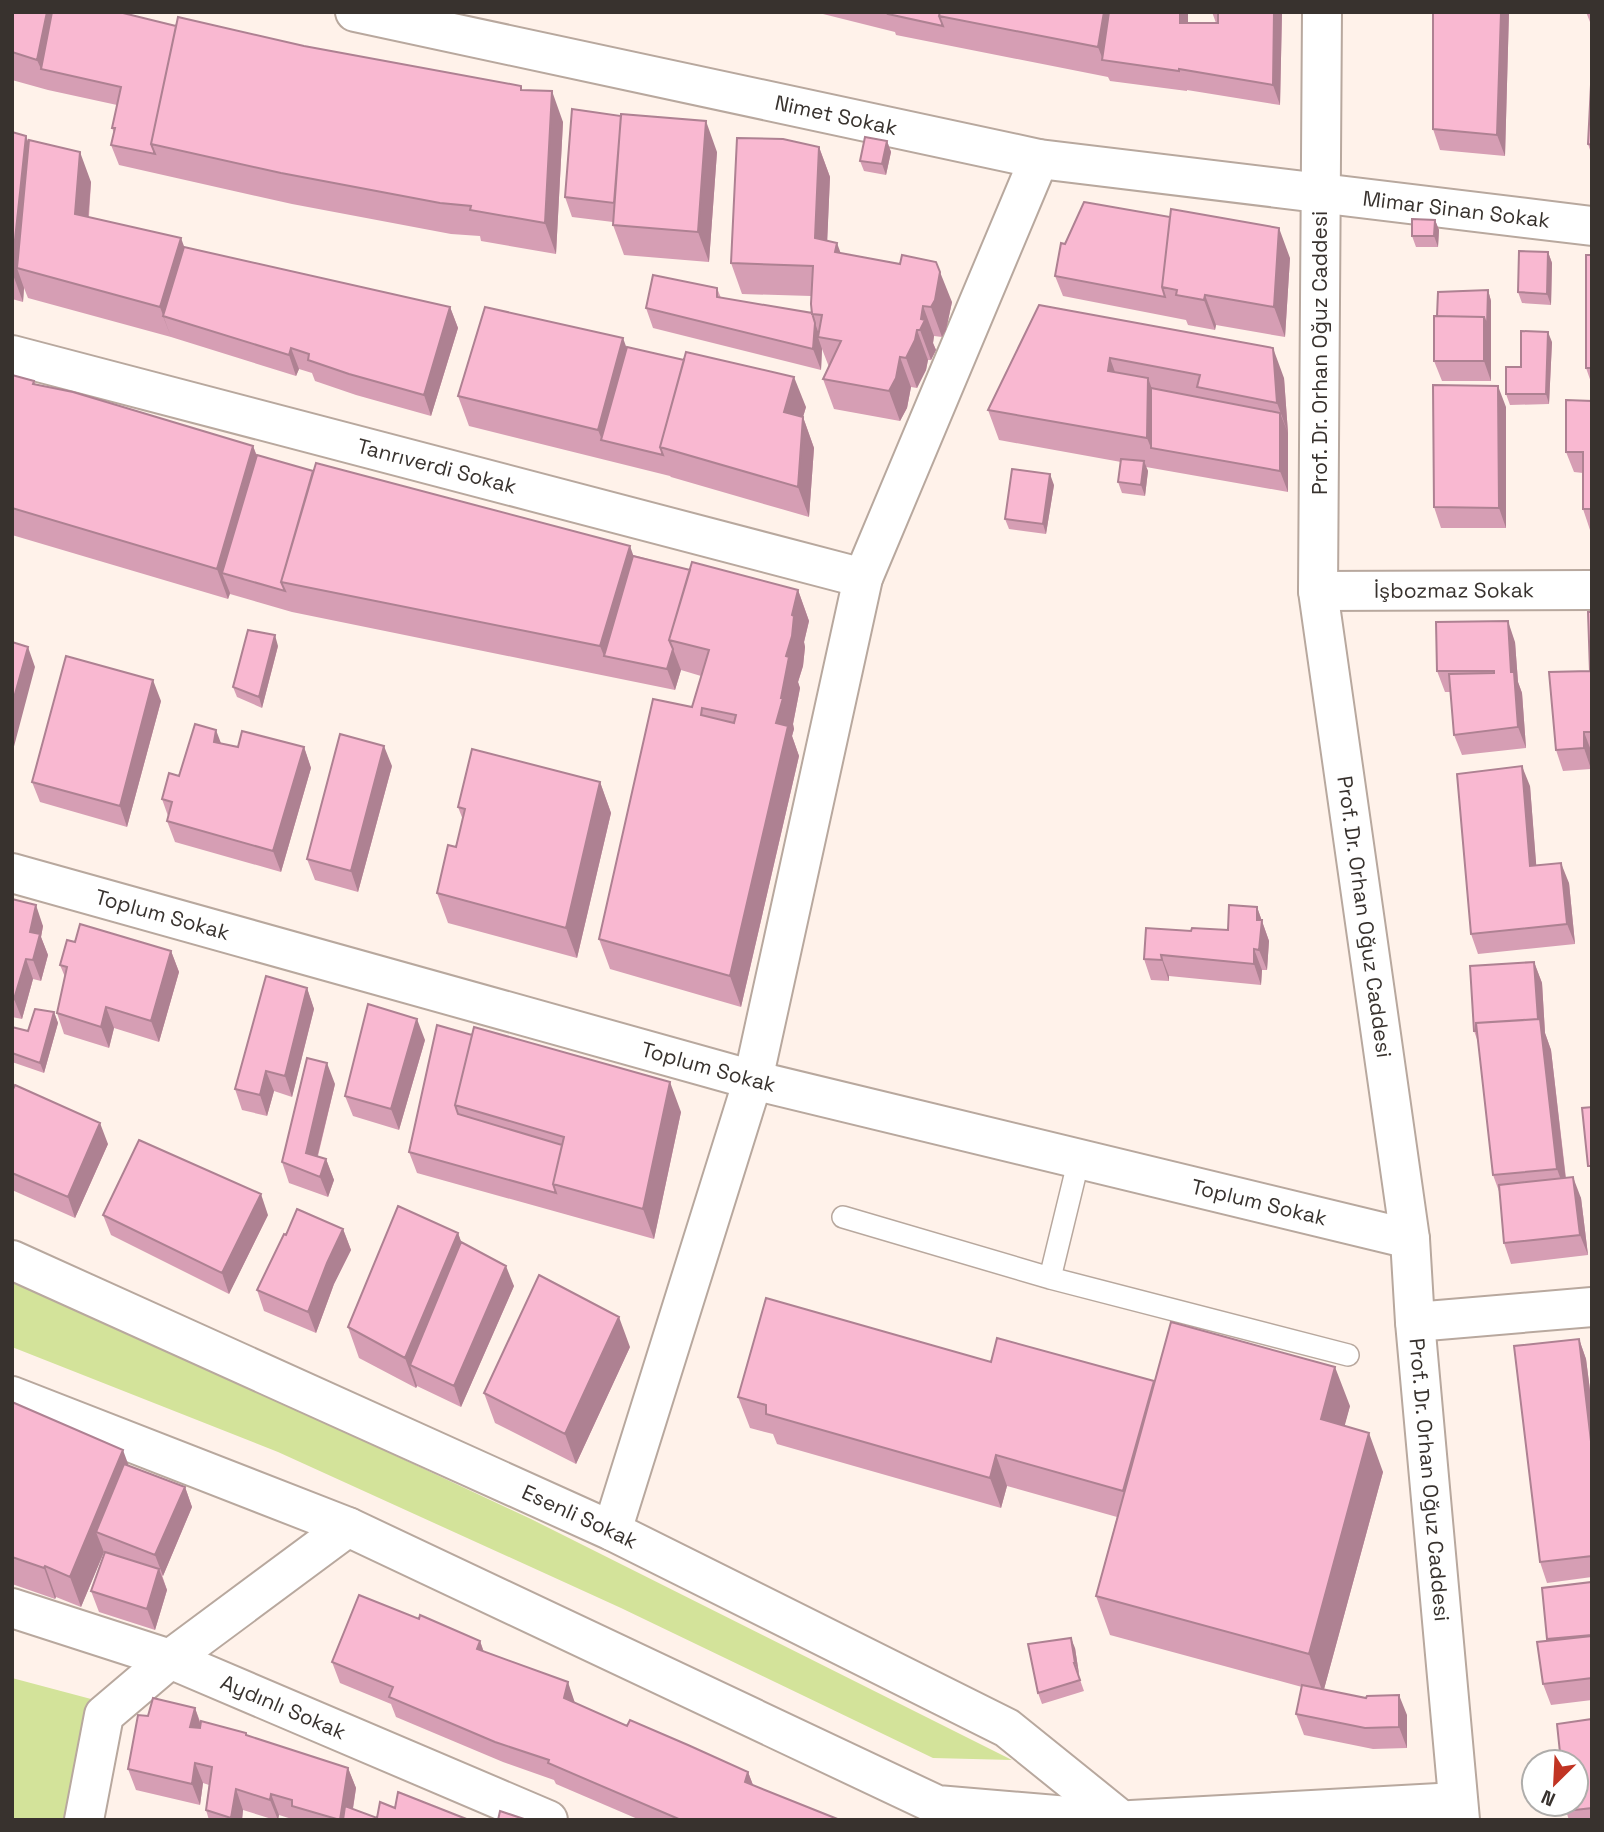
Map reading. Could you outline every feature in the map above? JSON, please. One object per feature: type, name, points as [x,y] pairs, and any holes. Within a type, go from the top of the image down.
[{"type":"street","name":"Nimet Sokak","points":[[355,12],[1039,159],[1321,194]]},
{"type":"street","name":"Prof. Dr. Orhan Oğuz Caddesi","points":[[1322,12],[1318,591],[1410,1239],[1458,1814]]},
{"type":"street","points":[[612,1531],[753,1080],[863,578],[1039,159]]},
{"type":"street","name":"Mimar Sinan Sokak","points":[[1321,194],[1592,226]]},
{"type":"street","name":"Tanrıverdi Sokak","points":[[12,355],[863,578]]},
{"type":"street","name":"İşbozmaz Sokak","points":[[1318,591],[1592,590]]},
{"type":"street","name":"Toplum Sokak","points":[[12,873],[753,1080],[1410,1239]]},
{"type":"street","name":"Esenli Sokak","points":[[12,1261],[612,1531],[1007,1728],[1121,1820]]},
{"type":"street","points":[[1415,1322],[1592,1307]]},
{"type":"street","points":[[12,1396],[348,1527],[937,1805],[1115,1820]]},
{"type":"street","points":[[84,1820],[104,1715],[170,1659],[348,1527]]},
{"type":"street","name":"Aydınlı Sokak","points":[[12,1608],[170,1659],[548,1820]]},
{"type":"street","points":[[1131,1820],[1458,1814]]},
{"type":"lane","points":[[1050,1278],[1079,1159]]},
{"type":"lane","points":[[843,1217],[1050,1278],[1348,1355]]},
{"type":"green space","points":[[12,1276],[531,1519],[1012,1760],[933,1758],[621,1608],[278,1452],[12,1347]]},
{"type":"green space","points":[[12,1678],[91,1699],[67,1820],[12,1820]]},
{"type":"building","points":[[12,12],[47,12],[37,60],[12,52]]},
{"type":"building","points":[[52,12],[119,12],[176,26],[151,144],[155,154],[111,145],[121,87],[41,69]]},
{"type":"building","points":[[940,12],[943,26],[888,14]]},
{"type":"building","points":[[940,12],[1104,12],[1098,47],[939,16]]},
{"type":"building","points":[[1109,12],[1180,12],[1180,23],[1218,23],[1218,12],[1274,12],[1273,85],[1179,69],[1102,60]]},
{"type":"building","points":[[1433,12],[1501,12],[1497,135],[1433,129]]},
{"type":"building","points":[[178,17],[304,46],[521,86],[521,90],[552,91],[545,223],[470,210],[471,206],[440,203],[281,173],[151,144]]},
{"type":"building","points":[[1592,65],[1592,145],[1588,144]]},
{"type":"building","points":[[572,109],[621,116],[614,203],[565,197]]},
{"type":"building","points":[[621,114],[706,121],[698,232],[613,225]]},
{"type":"building","points":[[12,132],[26,136],[12,268]]},
{"type":"building","points":[[865,137],[887,141],[882,164],[860,161]]},
{"type":"building","points":[[737,138],[783,139],[819,147],[815,238],[837,243],[835,252],[900,264],[902,255],[936,262],[940,272],[935,300],[931,307],[923,306],[921,319],[925,320],[920,330],[917,330],[906,358],[900,357],[896,378],[889,391],[823,379],[841,341],[818,337],[822,315],[812,314],[813,266],[731,263]]},
{"type":"building","points":[[29,140],[80,152],[75,214],[181,238],[160,307],[17,268]]},
{"type":"building","points":[[1084,202],[1170,217],[1162,287],[1165,297],[1055,276],[1061,243],[1065,244]]},
{"type":"building","points":[[1171,209],[1279,228],[1274,307],[1205,295],[1204,300],[1176,295],[1177,290],[1162,287]]},
{"type":"building","points":[[1412,219],[1435,220],[1434,236],[1412,236]]},
{"type":"building","points":[[184,247],[450,307],[424,395],[308,360],[309,354],[291,348],[289,355],[163,316]]},
{"type":"building","points":[[1519,251],[1548,252],[1547,294],[1518,292]]},
{"type":"building","points":[[1586,255],[1592,255],[1592,368],[1586,368]]},
{"type":"building","points":[[653,275],[717,288],[717,297],[812,313],[815,323],[813,349],[646,308]]},
{"type":"building","points":[[1488,290],[1487,327],[1484,317],[1437,316],[1438,292]]},
{"type":"building","points":[[1039,305],[1273,348],[1277,403],[1197,387],[1200,375],[1110,358],[1108,371],[1148,378],[1147,438],[988,410]]},
{"type":"building","points":[[485,307],[623,338],[598,430],[458,396]]},
{"type":"building","points":[[1434,316],[1484,317],[1484,361],[1434,361]]},
{"type":"building","points":[[1521,331],[1548,332],[1546,394],[1506,394],[1506,367],[1521,367]]},
{"type":"building","points":[[627,347],[684,360],[660,447],[663,455],[601,440]]},
{"type":"building","points":[[686,352],[794,377],[784,412],[803,417],[798,487],[660,447]]},
{"type":"building","points":[[12,375],[34,381],[33,384],[73,392],[253,446],[217,569],[12,508]]},
{"type":"building","points":[[1433,385],[1498,386],[1499,508],[1434,507]]},
{"type":"building","points":[[1151,388],[1280,413],[1280,471],[1151,448]]},
{"type":"building","points":[[1566,400],[1592,401],[1592,509],[1583,509],[1583,452],[1566,452]]},
{"type":"building","points":[[257,455],[313,471],[281,582],[285,591],[222,573]]},
{"type":"building","points":[[1121,459],[1144,461],[1141,485],[1118,482]]},
{"type":"building","points":[[316,463],[630,546],[600,646],[281,582]]},
{"type":"building","points":[[1012,469],[1050,474],[1043,524],[1005,519]]},
{"type":"building","points":[[633,556],[690,570],[669,640],[673,649],[667,669],[604,656]]},
{"type":"building","points":[[692,562],[798,590],[792,615],[792,636],[786,656],[789,657],[783,698],[776,723],[788,726],[730,976],[599,939],[653,699],[692,707],[709,650],[669,640]],"holes":[[[702,708],[736,715],[734,723],[701,715]]]},
{"type":"building","points":[[1588,612],[1592,612],[1592,732],[1584,732],[1584,748],[1556,750],[1549,672],[1590,671]]},
{"type":"building","points":[[1508,621],[1518,727],[1454,735],[1449,674],[1494,671],[1437,671],[1436,622]]},
{"type":"building","points":[[248,630],[275,635],[259,697],[233,687]]},
{"type":"building","points":[[12,642],[28,647],[12,705]]},
{"type":"building","points":[[66,656],[153,680],[120,806],[32,782]]},
{"type":"building","points":[[195,724],[216,730],[214,742],[238,747],[242,731],[304,747],[273,851],[167,821],[172,802],[162,799],[169,773],[179,776]]},
{"type":"building","points":[[340,734],[384,746],[351,871],[307,859]]},
{"type":"building","points":[[472,749],[600,782],[566,928],[437,893],[448,845],[456,847],[465,809],[458,807]]},
{"type":"building","points":[[1522,766],[1530,866],[1561,863],[1567,924],[1471,934],[1457,774]]},
{"type":"building","points":[[12,899],[36,905],[30,932],[40,934],[33,960],[26,959],[14,999],[12,998]]},
{"type":"building","points":[[1229,905],[1257,907],[1257,920],[1262,920],[1259,950],[1254,949],[1254,964],[1161,955],[1162,960],[1144,959],[1146,928],[1228,930]]},
{"type":"building","points":[[80,924],[171,951],[151,1021],[106,1007],[101,1027],[57,1013],[67,967],[60,965],[67,940],[75,942]]},
{"type":"building","points":[[1534,962],[1538,1019],[1476,1023],[1474,1031],[1470,966]]},
{"type":"building","points":[[266,976],[307,988],[285,1076],[266,1071],[260,1095],[235,1089]]},
{"type":"building","points":[[368,1004],[417,1019],[391,1109],[345,1096]]},
{"type":"building","points":[[35,1009],[54,1012],[40,1063],[12,1053],[12,1027],[28,1031]]},
{"type":"building","points":[[1540,1019],[1557,1169],[1493,1175],[1476,1023]]},
{"type":"building","points":[[437,1025],[472,1035],[455,1105],[458,1114],[562,1145],[553,1184],[556,1193],[409,1152]]},
{"type":"building","points":[[474,1027],[670,1082],[643,1209],[553,1184],[564,1137],[455,1105]]},
{"type":"building","points":[[307,1058],[327,1063],[306,1153],[326,1159],[320,1177],[282,1162]]},
{"type":"building","points":[[15,1085],[100,1123],[68,1197],[12,1173],[12,1091]]},
{"type":"building","points":[[1592,1107],[1592,1166],[1588,1166],[1582,1108]]},
{"type":"building","points":[[139,1140],[261,1194],[222,1273],[103,1215]]},
{"type":"building","points":[[1573,1177],[1580,1235],[1504,1243],[1499,1185]]},
{"type":"building","points":[[398,1206],[458,1233],[405,1358],[348,1327]]},
{"type":"building","points":[[297,1209],[343,1229],[308,1312],[257,1290]]},
{"type":"building","points":[[461,1242],[506,1266],[454,1386],[410,1365]]},
{"type":"building","points":[[539,1275],[619,1317],[565,1434],[484,1393]]},
{"type":"building","points":[[766,1298],[991,1362],[997,1338],[1154,1381],[1123,1491],[996,1455],[990,1478],[766,1414],[766,1405],[738,1397]]},
{"type":"building","points":[[1171,1322],[1335,1367],[1321,1419],[1369,1433],[1309,1654],[1096,1596]]},
{"type":"building","points":[[1579,1339],[1592,1450],[1592,1556],[1540,1562],[1514,1346]]},
{"type":"building","points":[[12,1402],[123,1450],[70,1577],[45,1566],[44,1568],[12,1557]]},
{"type":"building","points":[[124,1464],[185,1487],[155,1555],[96,1532]]},
{"type":"building","points":[[105,1552],[159,1569],[147,1609],[91,1591]]},
{"type":"building","points":[[1592,1582],[1592,1635],[1547,1639],[1542,1588]]},
{"type":"building","points":[[359,1595],[419,1619],[420,1615],[480,1641],[477,1649],[568,1682],[564,1698],[627,1726],[630,1720],[688,1745],[748,1772],[745,1782],[840,1820],[681,1820],[548,1763],[549,1760],[495,1742],[389,1697],[393,1687],[332,1662]]},
{"type":"building","points":[[1592,1636],[1592,1678],[1543,1684],[1537,1642]]},
{"type":"building","points":[[1071,1638],[1074,1663],[1080,1680],[1038,1693],[1028,1644]]},
{"type":"building","points":[[1302,1685],[1366,1698],[1399,1695],[1399,1727],[1365,1728],[1296,1714]]},
{"type":"building","points":[[153,1698],[195,1708],[190,1727],[200,1728],[201,1721],[246,1733],[348,1768],[340,1820],[292,1806],[292,1800],[271,1794],[270,1800],[236,1789],[231,1818],[206,1810],[212,1767],[195,1763],[192,1784],[128,1769],[138,1715],[148,1716]]},
{"type":"building","points":[[1592,1719],[1592,1808],[1590,1748],[1560,1748],[1557,1724]]},
{"type":"building","points":[[398,1792],[469,1820],[343,1820],[345,1806],[377,1818],[380,1802],[395,1808]]},
{"type":"building","points":[[500,1811],[527,1820],[498,1820]]}]
